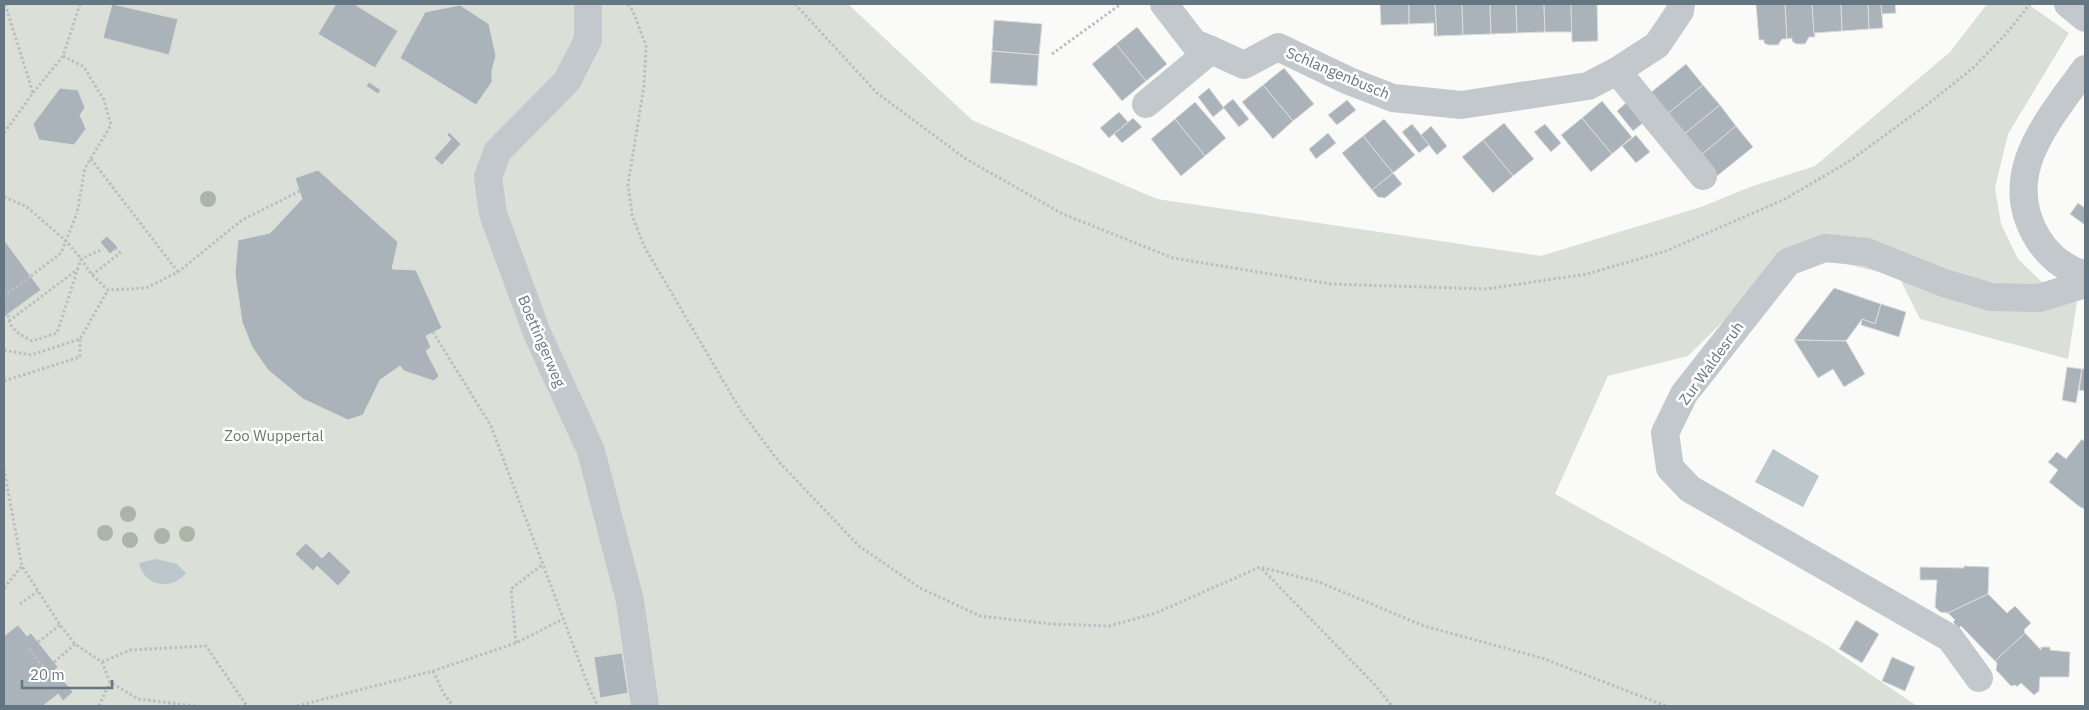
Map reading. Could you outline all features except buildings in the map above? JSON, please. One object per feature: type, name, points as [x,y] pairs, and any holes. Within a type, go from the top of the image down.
[{"type":"street","name":"Boettingerweg","points":[[588,4],[588,40],[568,81],[497,152],[488,177],[494,214],[537,333],[591,451],[630,601],[645,706]]},
{"type":"street","name":"Schlangenbusch","points":[[1164,4],[1194,42],[1244,65],[1278,47],[1349,81],[1393,98],[1461,105],[1588,86],[1617,71],[1657,45],[1680,11],[1681,4]]},
{"type":"street","points":[[2068,4],[2085,18]]},
{"type":"street","points":[[1146,104],[1211,50]]},
{"type":"street","points":[[2085,69],[2043,129],[2027,160],[2023,179],[2027,216],[2034,232],[2045,249],[2059,263],[2085,275]]},
{"type":"street","points":[[1617,71],[1703,176]]},
{"type":"street","name":"Zur Waldesruh","points":[[1979,678],[1950,638],[1690,489],[1670,468],[1665,433],[1684,394],[1788,262],[1825,248],[1866,252],[1944,283],[1991,297],[2039,298],[2085,284]]},
{"type":"path","points":[[5,4],[33,93]]},
{"type":"path","points":[[4,133],[63,56],[80,4]]},
{"type":"path","points":[[628,4],[633,11],[646,46],[644,86],[628,184],[632,215],[644,246],[741,411],[779,462],[859,546],[920,588],[980,616],[1052,624],[1109,626],[1156,613],[1260,568],[1319,582],[1424,626],[1542,658],[1666,706]]},
{"type":"path","points":[[795,4],[877,93],[966,159],[1062,214],[1173,258],[1331,284],[1486,289],[1588,274],[1666,251],[1785,199],[1848,162],[1900,126],[1974,67],[2006,34],[2030,4]]},
{"type":"path","points":[[1052,54],[1121,4]]},
{"type":"path","points":[[4,296],[61,253],[77,213],[85,168],[111,125],[104,100],[84,67],[63,56]]},
{"type":"path","points":[[91,159],[178,272]]},
{"type":"path","points":[[4,197],[27,207],[82,258],[92,275],[108,290],[146,288],[178,272],[242,220],[300,191]]},
{"type":"path","points":[[8,314],[8,321],[17,334],[32,340],[57,333],[82,258],[103,249]]},
{"type":"path","points":[[92,275],[120,253],[116,249]]},
{"type":"path","points":[[8,321],[78,269]]},
{"type":"path","points":[[4,381],[80,357],[80,339],[108,290]]},
{"type":"path","points":[[433,332],[491,426],[590,690],[598,706]]},
{"type":"path","points":[[4,350],[31,355],[80,339]]},
{"type":"path","points":[[4,469],[22,566],[60,625],[75,644],[102,662],[110,682],[138,699],[195,706]]},
{"type":"path","points":[[516,643],[511,590],[543,564]]},
{"type":"path","points":[[4,588],[22,566]]},
{"type":"path","points":[[1260,568],[1375,685],[1392,706]]},
{"type":"path","points":[[20,604],[38,591]]},
{"type":"path","points":[[297,706],[433,671],[516,643],[563,619]]},
{"type":"path","points":[[38,642],[60,625]]},
{"type":"path","points":[[54,662],[75,644]]},
{"type":"path","points":[[102,662],[130,650],[206,646],[247,706]]},
{"type":"path","points":[[29,649],[45,669]]},
{"type":"path","points":[[433,671],[444,694],[453,706]]},
{"type":"path","points":[[99,706],[110,682]]},
{"type":"green space","name":"Zoo Wuppertal","points":[[4,4],[848,4],[972,120],[1157,199],[1541,256],[1701,207],[1750,187],[1815,166],[1950,52],[1987,4],[2028,4],[2069,33],[2008,134],[1995,188],[2001,224],[2018,259],[2045,285],[2077,302],[2068,359],[1920,319],[1899,277],[1830,260],[1762,283],[1688,356],[1608,376],[1555,494],[1827,645],[1917,706],[4,706]]},
{"type":"shaded area","points":[[1773,449],[1819,476],[1803,507],[1755,482]]},
{"type":"shaded area","points":[[156,559],[177,564],[186,573],[180,579],[166,584],[152,581],[146,577],[139,563]]}]
